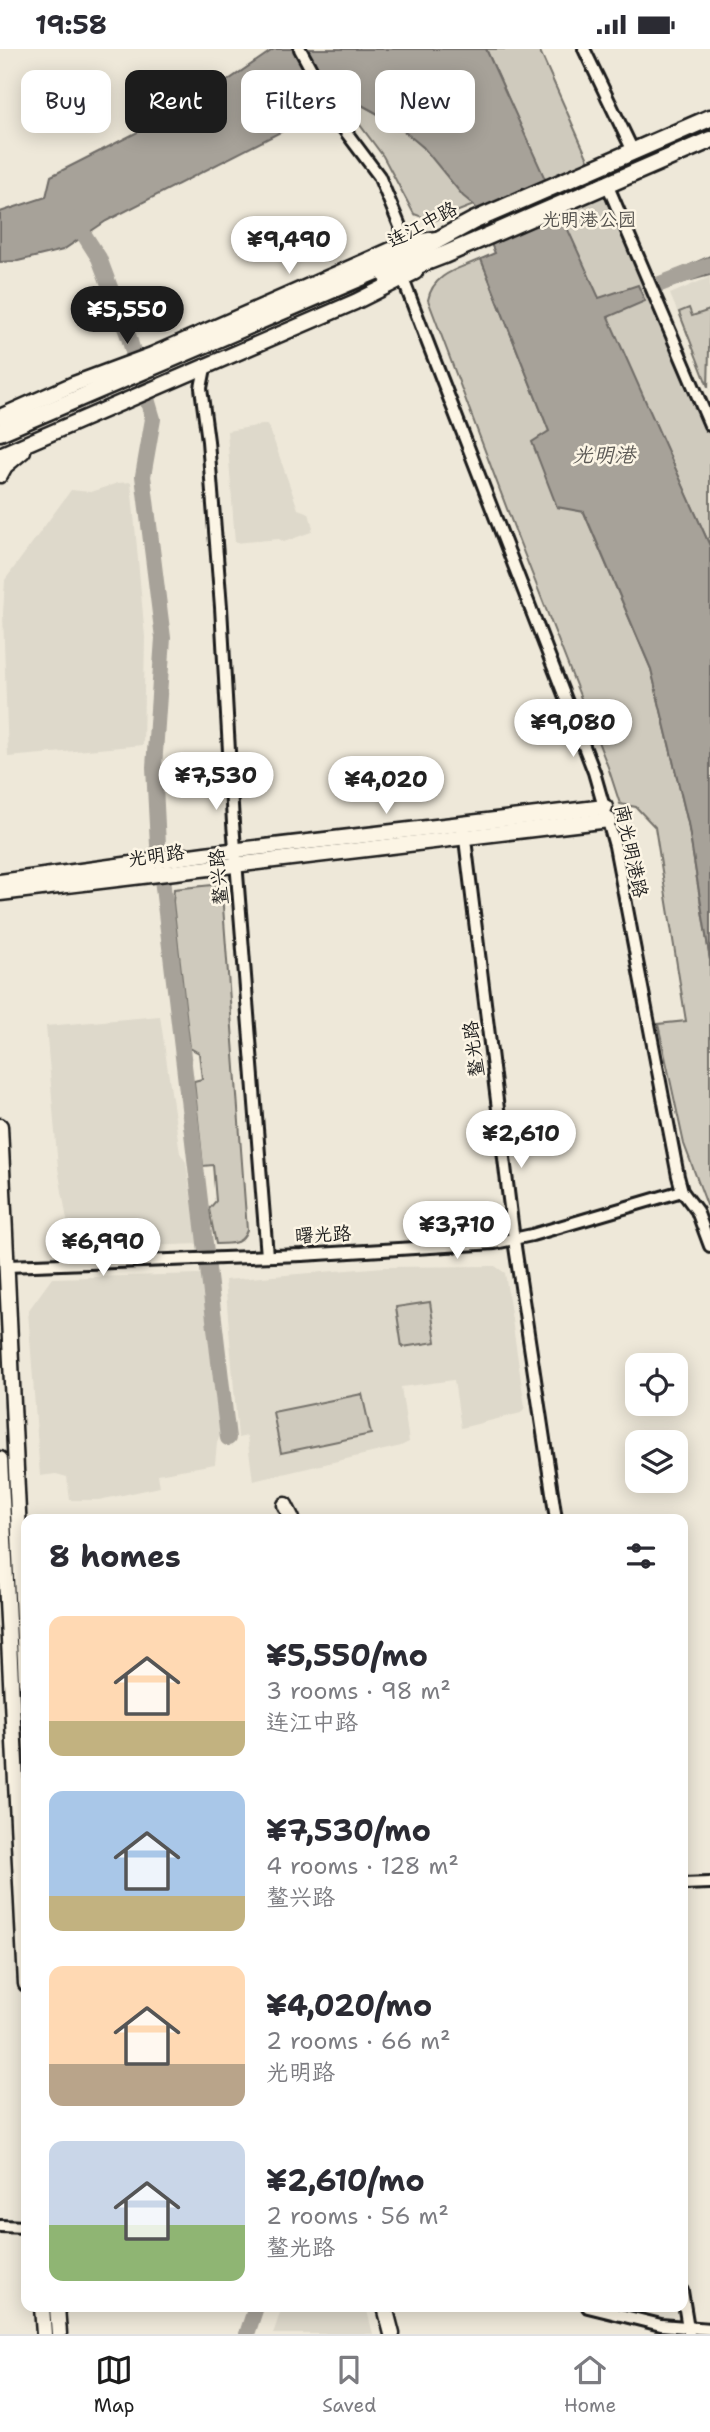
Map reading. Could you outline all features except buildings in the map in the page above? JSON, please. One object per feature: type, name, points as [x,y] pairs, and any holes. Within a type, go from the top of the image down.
[{"type":"highway","name":"连江中路","points":[[0,444],[401,270],[438,239],[473,221],[710,118]]},
{"type":"highway","name":"连江中路","points":[[0,432],[444,255],[710,140]]},
{"type":"main road","points":[[0,417],[74,384],[152,355],[407,243],[438,239]]},
{"type":"main road","points":[[0,455],[205,368],[401,270]]},
{"type":"main road","points":[[0,409],[46,391],[74,384]]},
{"type":"main road","points":[[0,475],[18,454],[45,435]]},
{"type":"main road","name":"光明路","points":[[0,893],[172,865],[607,813]]},
{"type":"main road","name":"光明路","points":[[0,882],[147,869]]},
{"type":"main road","points":[[0,1126],[3,1266],[21,1577]]},
{"type":"main road","points":[[0,1459],[2,1558],[21,1885]]},
{"type":"main road","points":[[283,1514],[285,1505],[290,1514]]},
{"type":"main road","points":[[2,1558],[20,1556]]},
{"type":"main road","points":[[0,1626],[9,1646]]},
{"type":"main road","points":[[43,2312],[44,2334]]},
{"type":"main road","points":[[58,2312],[59,2334]]},
{"type":"main road","points":[[376,2312],[382,2334]]},
{"type":"main road","points":[[386,2312],[392,2334]]},
{"type":"street","points":[[300,49],[336,117],[379,176],[407,243]]},
{"type":"street","points":[[584,49],[634,151]]},
{"type":"street","points":[[607,184],[710,425]]},
{"type":"street","name":"南光明港路","points":[[401,270],[580,734],[607,813],[678,1176],[682,1191],[697,1211],[710,1245]]},
{"type":"street","name":"鳌兴路","points":[[205,368],[201,388],[208,441],[221,607],[236,858],[267,1257]]},
{"type":"street","name":"鳌光路","points":[[464,831],[514,1240],[555,1514]]},
{"type":"street","name":"曙光路","points":[[3,1266],[267,1257],[495,1243],[514,1240],[682,1191]]},
{"type":"street","points":[[688,1884],[710,1883]]},
{"type":"street","points":[[0,2226],[21,2227]]},
{"type":"street","points":[[606,2312],[688,2331],[710,2329]]},
{"type":"street","points":[[685,2312],[688,2331]]},
{"type":"shaded area","points":[[710,277],[710,391],[670,294]]},
{"type":"shaded area","points":[[268,424],[298,509],[309,513],[313,528],[311,532],[284,542],[279,539],[235,543],[227,431]]},
{"type":"shaded area","points":[[131,482],[145,637],[143,745],[8,757],[3,614],[5,580],[71,490],[90,492],[118,483]]},
{"type":"shaded area","points":[[160,1016],[180,1153],[186,1162],[198,1244],[72,1249],[58,1168],[46,1026]]},
{"type":"shaded area","points":[[495,1266],[505,1273],[525,1407],[521,1413],[461,1428],[454,1380],[401,1387],[409,1442],[253,1481],[247,1436],[238,1438],[225,1280],[384,1267]]},
{"type":"shaded area","points":[[201,1274],[220,1436],[215,1464],[158,1474],[160,1487],[99,1500],[70,1500],[67,1477],[56,1474],[40,1476],[28,1311],[52,1278]]},
{"type":"shaded area","points":[[280,2312],[367,2312],[373,2334],[273,2334]]},
{"type":"green space","name":"光明港公园","points":[[486,49],[539,49],[710,434],[710,546]]},
{"type":"green space","points":[[361,105],[375,113],[375,133],[407,133],[430,154],[460,192],[474,205],[433,221],[414,214],[383,156],[361,126]]},
{"type":"green space","points":[[481,259],[549,431],[651,669],[688,823],[710,960],[710,1213],[684,1144],[658,1024],[686,1021],[655,827],[636,807],[620,804],[428,300],[435,284],[441,278]]},
{"type":"green space","points":[[689,308],[692,316],[710,310],[708,387],[679,312]]},
{"type":"green space","points":[[212,885],[222,893],[247,1230],[239,1241],[216,1244],[209,1209],[216,1201],[213,1165],[203,1166],[194,1081],[202,1079],[199,1053],[190,1048],[173,902],[174,889]]},
{"type":"green space","points":[[430,1302],[436,1342],[402,1347],[396,1307]]},
{"type":"green space","points":[[362,1394],[371,1434],[281,1453],[273,1412]]},
{"type":"water","name":"光明港","points":[[274,49],[486,49],[599,298],[638,285],[645,301],[608,317],[710,546],[710,960],[688,823],[651,669],[584,512],[557,507],[532,442],[549,431],[481,259],[495,253],[474,205],[463,196],[423,147],[406,133],[475,133],[475,70],[375,70],[375,112],[361,105],[361,70],[243,70]]},
{"type":"water","name":"光明港","points":[[241,72],[241,133],[278,133],[106,221],[63,250],[18,261],[0,262],[0,212],[46,197],[51,176],[136,133],[227,133],[227,81]]},
{"type":"water","points":[[710,256],[710,275],[673,285],[666,282],[668,275]]},
{"type":"waterway","points":[[74,219],[99,258],[129,338],[153,419],[143,476],[163,638],[154,767],[158,845],[228,1438]]},
{"type":"waterway","points":[[660,284],[710,265]]},
{"type":"waterway","points":[[247,2334],[254,2312]]}]
